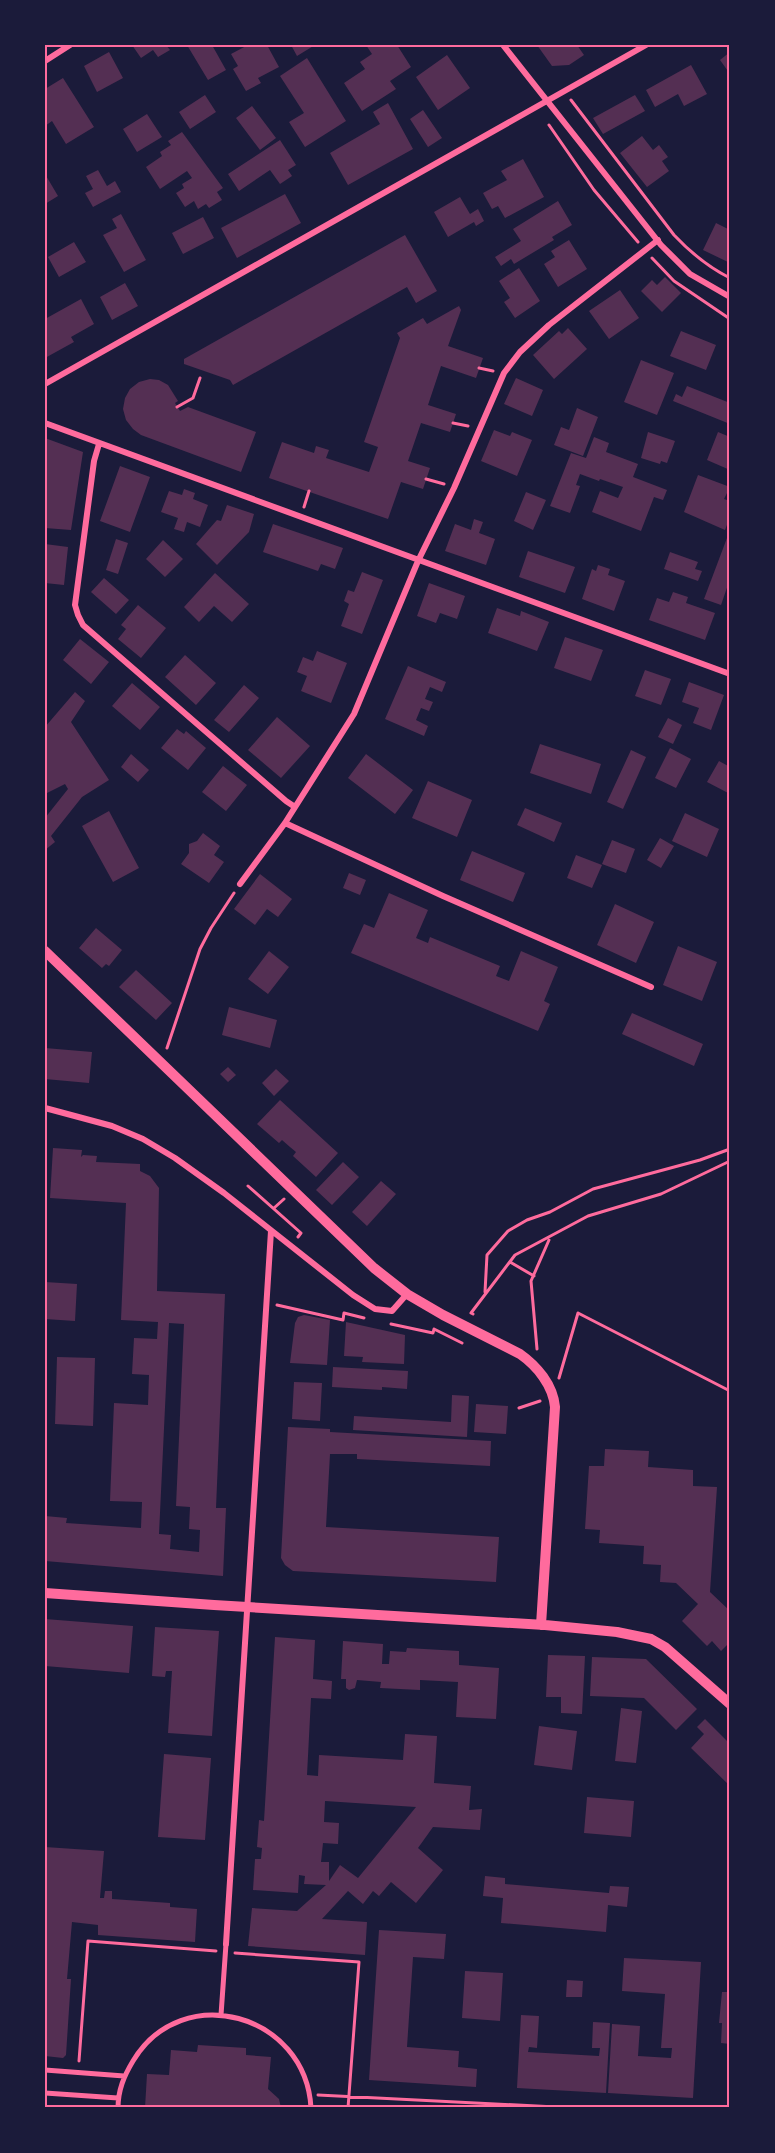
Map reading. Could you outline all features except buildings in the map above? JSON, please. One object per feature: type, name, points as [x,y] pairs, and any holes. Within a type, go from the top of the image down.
[{"type":"street","points":[[45,61],[70,45]]},
{"type":"street","points":[[503,45],[658,240],[690,274],[730,297]]},
{"type":"street","points":[[45,384],[646,45]]},
{"type":"street","points":[[240,884],[285,823],[354,714],[418,561],[454,488],[504,373],[520,352],[549,325],[658,240]]},
{"type":"street","points":[[45,423],[730,674]]},
{"type":"street","points":[[99,444],[94,461],[76,594],[75,605],[78,615],[83,624],[295,807]]},
{"type":"street","points":[[285,823],[442,896],[651,987]]},
{"type":"street","points":[[45,951],[374,1268],[407,1294],[529,1361],[550,1386],[555,1407],[541,1625]]},
{"type":"street","points":[[45,1108],[112,1126],[143,1139],[195,1172],[353,1295],[375,1309],[392,1311],[407,1294]]},
{"type":"street","points":[[221,2015],[271,1231]]},
{"type":"street","points":[[45,1593],[541,1625],[617,1632],[651,1639],[680,1659],[730,1704]]},
{"type":"street","points":[[118,2108],[118,2098],[124,2076],[140,2050],[163,2030],[191,2018],[221,2015],[248,2021],[272,2033],[286,2046],[306,2077],[311,2094],[311,2108]]},
{"type":"street","points":[[45,2070],[124,2076]]},
{"type":"street","points":[[45,2093],[118,2098]]},
{"type":"path","points":[[564,91],[674,235],[697,257],[730,278]]},
{"type":"path","points":[[177,407],[192,398],[200,378]]},
{"type":"path","points":[[453,423],[479,428]]},
{"type":"path","points":[[426,479],[454,488]]},
{"type":"path","points":[[168,1045],[200,949],[240,884]]},
{"type":"path","points":[[485,1294],[487,1255],[508,1231],[593,1189],[690,1163],[730,1149]]},
{"type":"path","points":[[479,1317],[471,1313],[515,1255],[550,1238],[565,1226],[588,1216],[662,1194],[730,1161]]},
{"type":"path","points":[[248,1186],[301,1233]]},
{"type":"path","points":[[274,1208],[285,1199]]},
{"type":"path","points":[[529,1361],[538,1348],[531,1281],[550,1238]]},
{"type":"path","points":[[510,1262],[534,1276]]},
{"type":"path","points":[[266,1303],[343,1320],[344,1313],[366,1318]]},
{"type":"path","points":[[560,1373],[578,1313],[730,1391]]},
{"type":"path","points":[[388,1323],[433,1333],[434,1329],[463,1343],[465,1340]]},
{"type":"path","points":[[519,1408],[541,1401]]},
{"type":"path","points":[[78,2072],[88,1941],[360,1962],[348,2108]]},
{"type":"path","points":[[311,2094],[575,2108]]}]
